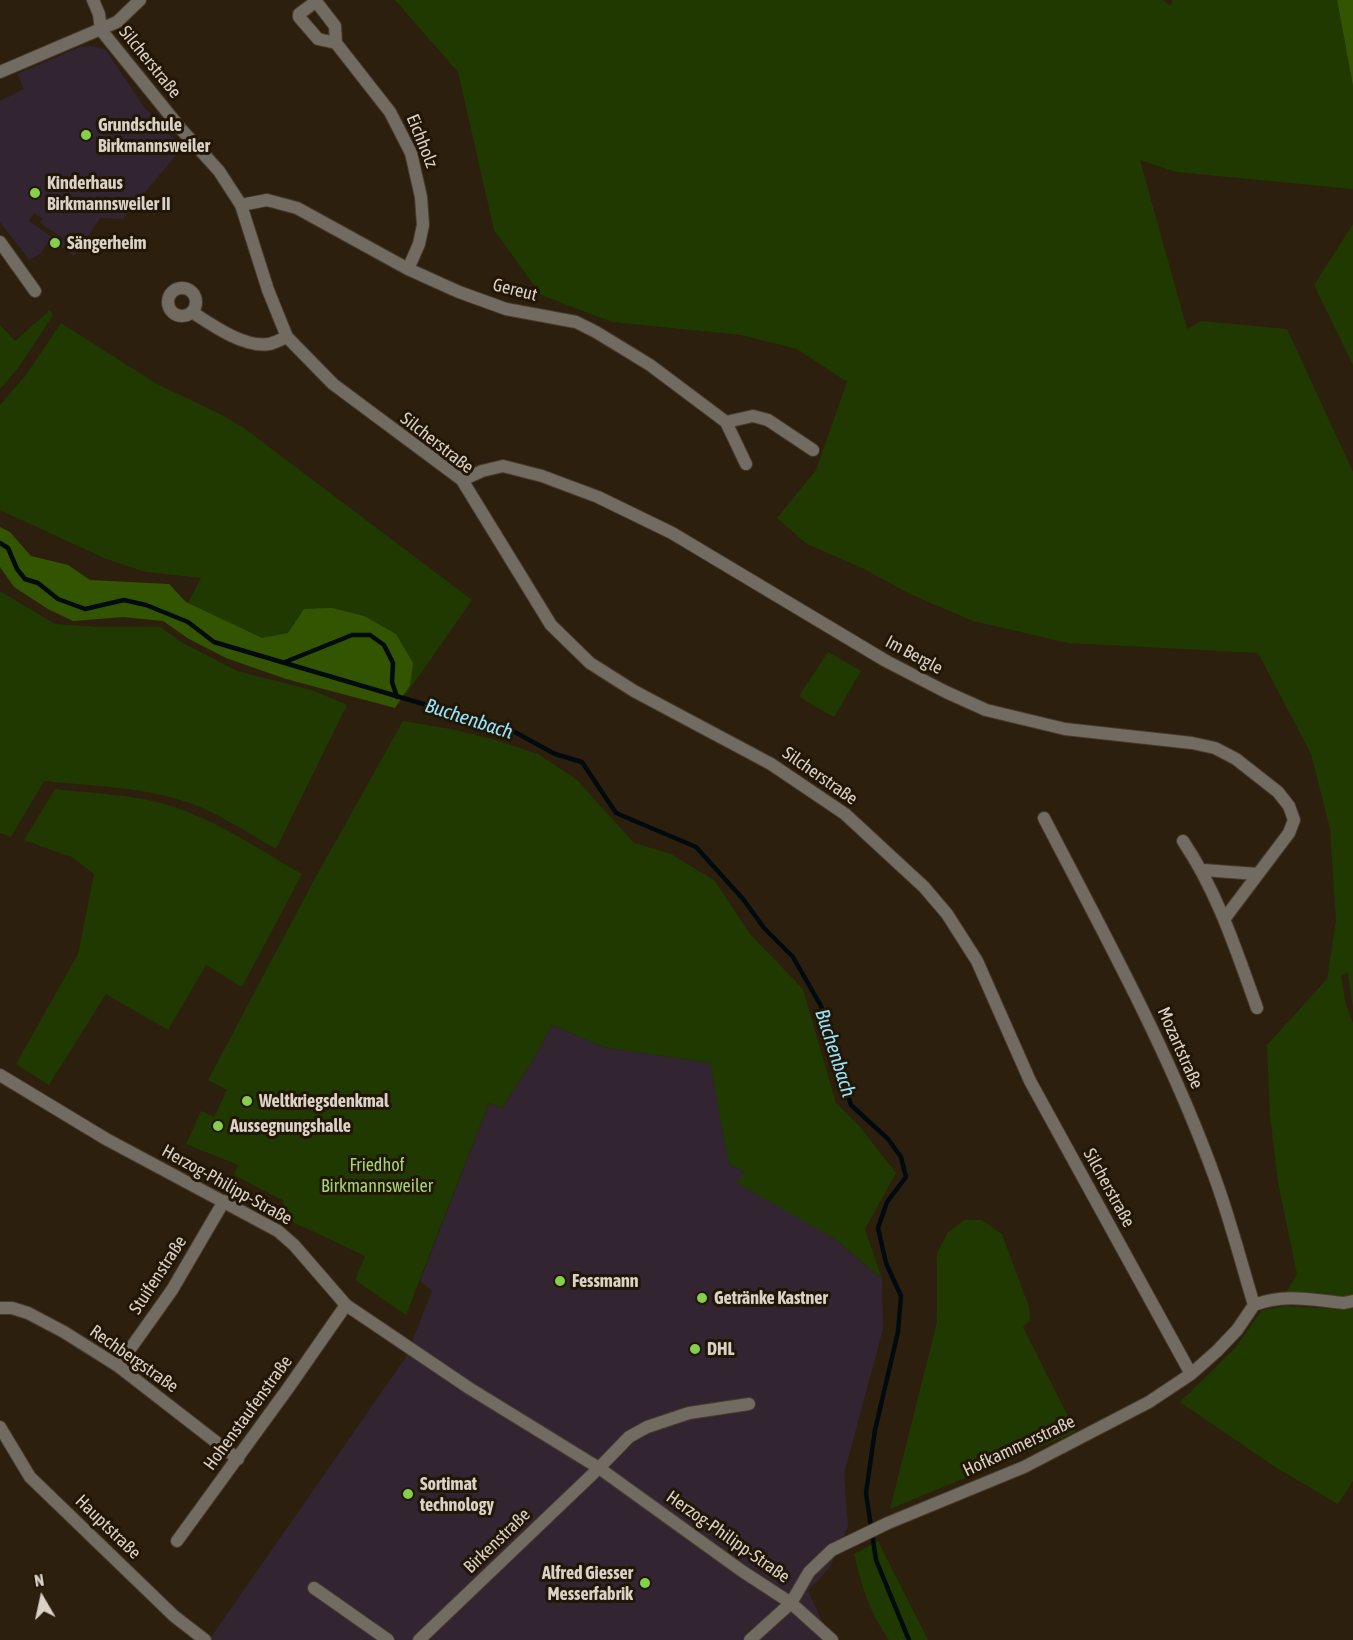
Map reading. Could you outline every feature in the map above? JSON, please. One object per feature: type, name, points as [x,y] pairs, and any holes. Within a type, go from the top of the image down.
[{"type":"street","points":[[93,0],[99,14],[101,30]]},
{"type":"street","points":[[0,72],[117,22],[140,0]]},
{"type":"street","name":"Silcherstraße","points":[[101,30],[181,129],[219,171],[241,204],[268,290],[287,337],[333,384],[462,480],[551,626],[590,663],[634,692],[771,764],[845,814],[924,887],[947,914],[977,960],[1035,1091],[1191,1374]]},
{"type":"street","name":"Eichholz","points":[[336,43],[390,112],[411,153],[422,197],[423,225],[419,244],[408,269]]},
{"type":"street","name":"Gereut","points":[[241,204],[267,200],[297,208],[408,269],[459,292],[506,309],[576,322],[650,365],[726,422],[746,464]]},
{"type":"street","points":[[0,242],[35,291]]},
{"type":"street","points":[[192,312],[226,334],[246,341],[268,344],[287,337]]},
{"type":"street","points":[[726,422],[753,416],[768,420],[813,450]]},
{"type":"street","name":"Im Bergle","points":[[462,480],[482,471],[503,466],[542,476],[598,497],[672,533],[886,661],[986,710],[1065,729],[1191,743],[1215,748],[1236,759],[1278,792],[1294,820],[1289,833],[1225,918]]},
{"type":"street","name":"Mozartstraße","points":[[1044,818],[1149,1021],[1183,1098],[1215,1179],[1254,1305]]},
{"type":"street","points":[[1183,841],[1203,870],[1225,918],[1257,1008]]},
{"type":"street","points":[[1203,870],[1257,874]]},
{"type":"street","name":"Herzog-Philipp-Straße","points":[[0,1075],[106,1139],[278,1231],[346,1305],[469,1388],[599,1468],[791,1603],[832,1640]]},
{"type":"street","name":"Stuifenstraße","points":[[118,1366],[172,1290],[224,1201]]},
{"type":"street","points":[[1254,1305],[1283,1297],[1344,1303],[1353,1301]]},
{"type":"street","name":"Hohenstaufenstraße","points":[[177,1541],[238,1459],[346,1305]]},
{"type":"street","name":"Hofkammerstraße","points":[[750,1640],[791,1603],[809,1572],[832,1550],[888,1523],[1024,1467],[1149,1402],[1191,1374],[1217,1351],[1237,1330],[1254,1305]]},
{"type":"street","name":"Rechbergstraße","points":[[0,1308],[12,1308],[40,1318],[118,1366],[238,1459]]},
{"type":"street","points":[[599,1468],[629,1437],[647,1427],[689,1413],[749,1404]]},
{"type":"street","name":"Hauptstraße","points":[[1,1434],[30,1477],[174,1616],[205,1640]]},
{"type":"street","name":"Birkenstraße","points":[[419,1640],[599,1468]]},
{"type":"street","points":[[314,1588],[388,1640]]},
{"type":"shaded area","name":"Grundschule Birkmannsweiler","points":[[93,46],[106,50],[144,107],[182,148],[123,219],[100,218],[74,256],[60,246],[64,239],[40,223],[43,219],[34,213],[29,221],[52,237],[40,254],[29,260],[0,222],[0,101],[24,89],[17,74],[80,47]]},
{"type":"shaded area","points":[[552,1025],[603,1047],[711,1063],[729,1164],[745,1171],[835,1239],[882,1279],[883,1329],[844,1474],[848,1526],[830,1567],[808,1591],[823,1623],[840,1640],[209,1640],[406,1357],[432,1291],[420,1281],[489,1103],[502,1108]]},
{"type":"green space","points":[[395,0],[1163,0],[1171,6],[1172,0],[1337,0],[1353,86],[1353,189],[1176,172],[1140,160],[1187,329],[1201,321],[1287,329],[1353,472],[1353,1009],[1348,973],[1341,975],[1346,1005],[1353,1023],[1353,1300],[1283,1297],[1297,1274],[1278,1183],[1270,1115],[1267,1045],[1327,979],[1336,921],[1330,829],[1311,754],[1258,653],[1068,643],[973,621],[912,595],[862,568],[807,544],[777,518],[816,470],[847,382],[797,349],[741,335],[612,322],[541,295],[494,230],[458,72]]},
{"type":"green space","points":[[1337,0],[1353,0],[1353,86]]},
{"type":"green space","points":[[1353,224],[1353,365],[1314,285]]},
{"type":"green space","points":[[50,310],[53,315],[19,367],[0,389],[0,325],[15,341]]},
{"type":"green space","points":[[61,323],[157,384],[244,428],[472,600],[407,693],[397,697],[183,612],[201,578],[146,572],[104,558],[0,510],[0,405],[26,375]]},
{"type":"green space","points":[[0,527],[10,532],[31,556],[68,565],[90,580],[169,584],[186,602],[262,638],[288,633],[304,609],[332,608],[364,616],[396,634],[413,663],[410,685],[395,708],[286,679],[226,658],[189,639],[163,621],[123,617],[73,621],[48,609],[14,587],[0,567]]},
{"type":"green space","points":[[0,591],[55,624],[160,627],[183,643],[237,671],[312,690],[347,705],[276,849],[234,824],[190,803],[118,788],[44,781],[11,837],[0,833]]},
{"type":"green space","points":[[828,652],[861,671],[834,717],[799,696]]},
{"type":"green space","name":"Friedhof Birkmannsweiler","points":[[403,721],[496,740],[538,754],[577,780],[634,843],[671,854],[715,881],[750,934],[803,989],[836,1103],[860,1127],[896,1173],[865,1229],[882,1279],[835,1239],[737,1183],[744,1171],[729,1164],[710,1063],[603,1047],[552,1025],[502,1108],[489,1103],[406,1315],[355,1280],[365,1256],[278,1215],[284,1201],[234,1175],[238,1165],[186,1144],[201,1111],[214,1117],[227,1090],[208,1080],[313,882]]},
{"type":"green space","points":[[55,789],[132,797],[177,808],[225,829],[302,874],[242,987],[206,965],[168,1030],[106,994],[49,1085],[16,1064],[78,954],[94,874],[72,857],[24,840]]},
{"type":"green space","points":[[965,1220],[982,1220],[1002,1234],[1029,1307],[1030,1320],[1023,1327],[1076,1432],[890,1509],[937,1322],[937,1253],[948,1232]]},
{"type":"green space","points":[[1284,1306],[1339,1309],[1353,1307],[1353,1481],[1338,1504],[1275,1467],[1180,1402],[1235,1348],[1262,1310]]},
{"type":"green space","points":[[878,1541],[928,1640],[889,1640],[876,1620],[863,1588],[854,1554]]},
{"type":"waterway","name":"Buchenbach","points":[[0,543],[8,548],[17,569],[25,579],[38,583],[58,599],[85,609],[124,600],[146,605],[188,622],[214,642],[511,730],[555,754],[582,762],[616,813],[696,847],[743,899],[764,928],[793,957],[821,1006],[851,1105],[888,1139],[901,1157],[906,1177],[887,1202],[878,1228],[886,1263],[901,1296],[898,1332],[875,1430],[866,1493],[876,1560],[909,1640]]},
{"type":"waterway","name":"Buchenbach","points":[[285,662],[352,635],[370,635],[384,645],[393,663],[392,682],[397,697]]},
{"type":"place","name":"Grundschule Birkmannsweiler","points":[[86,135]]},
{"type":"place","name":"Kinderhaus Birkmannsweiler II","points":[[35,193]]},
{"type":"place","name":"Sängerheim","points":[[55,243]]},
{"type":"place","name":"Weltkriegsdenkmal","points":[[247,1101]]},
{"type":"place","name":"Aussegnungshalle","points":[[218,1126]]},
{"type":"place","name":"Fessmann","points":[[560,1281]]},
{"type":"place","name":"Getränke Kastner","points":[[702,1298]]},
{"type":"place","name":"DHL","points":[[695,1349]]},
{"type":"place","name":"Sortimat technology","points":[[408,1494]]},
{"type":"place","name":"Alfred Giesser Messerfabrik","points":[[645,1583]]}]
